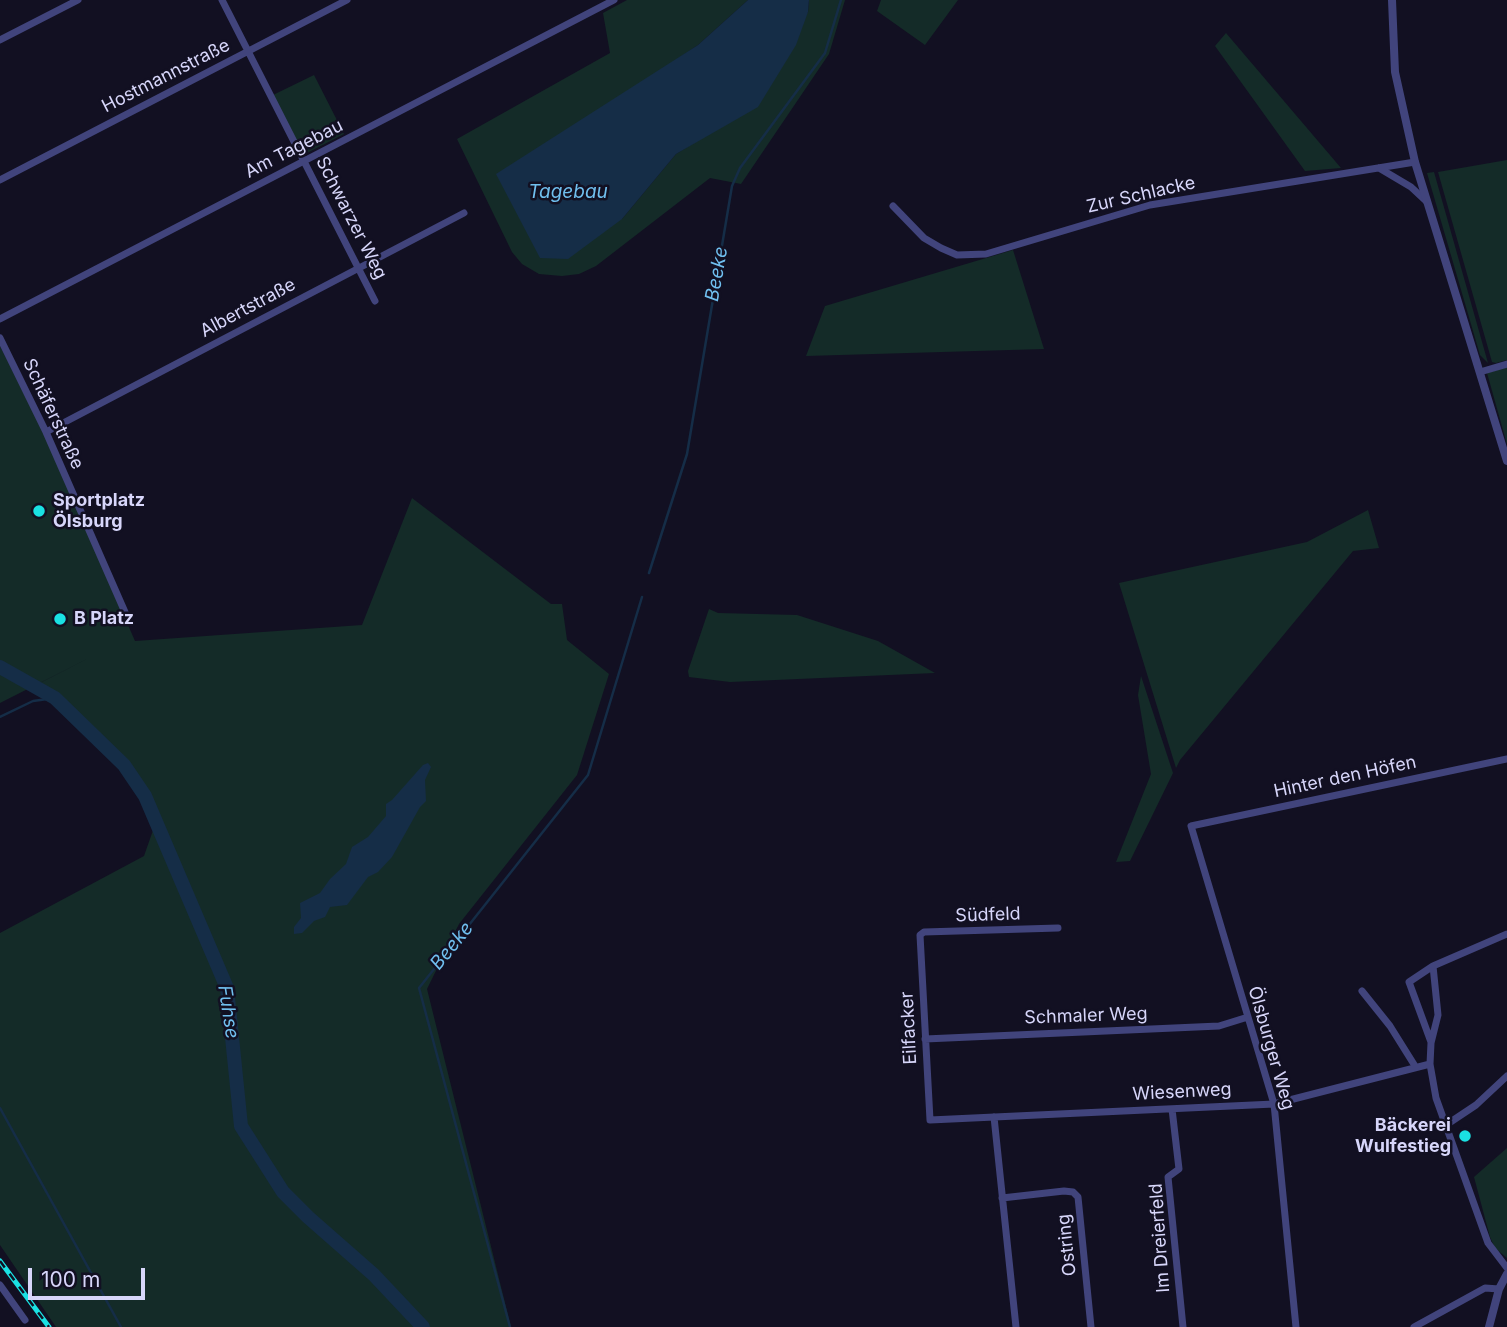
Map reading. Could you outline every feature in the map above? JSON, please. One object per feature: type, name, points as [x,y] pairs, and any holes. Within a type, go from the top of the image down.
[{"type":"street","points":[[0,40],[78,0]]},
{"type":"street","name":"Schwarzer Weg","points":[[222,0],[375,301]]},
{"type":"street","name":"Hostmannstraße","points":[[0,180],[347,0]]},
{"type":"street","name":"Am Tagebau","points":[[0,319],[601,3],[614,0]]},
{"type":"street","points":[[1392,0],[1395,72],[1415,162],[1506,455]]},
{"type":"street","name":"Zur Schlacke","points":[[893,206],[924,238],[941,248],[957,255],[986,254],[1150,205],[1415,162]]},
{"type":"street","points":[[1379,167],[1411,187],[1426,201]]},
{"type":"street","name":"Albertstraße","points":[[46,432],[464,213]]},
{"type":"street","name":"Schäferstraße","points":[[0,338],[46,432],[128,619]]},
{"type":"street","points":[[1480,372],[1507,364]]},
{"type":"street","name":"Hinter den Höfen","points":[[1191,826],[1507,759]]},
{"type":"street","name":"Ölsburger Weg","points":[[1191,826],[1274,1104],[1296,1327]]},
{"type":"street","name":"Südfeld","points":[[920,935],[924,932],[1058,928]]},
{"type":"street","points":[[1431,1043],[1409,982],[1433,966],[1507,933]]},
{"type":"street","name":"Eilfacker","points":[[920,935],[930,1120]]},
{"type":"street","points":[[1433,966],[1438,1015],[1431,1043],[1430,1064],[1436,1098],[1488,1243],[1507,1268]]},
{"type":"street","points":[[1362,991],[1390,1026],[1415,1066]]},
{"type":"street","name":"Schmaler Weg","points":[[925,1039],[1219,1026],[1248,1017]]},
{"type":"street","name":"Wiesenweg","points":[[930,1120],[1274,1104],[1430,1064]]},
{"type":"street","points":[[1446,1125],[1476,1105],[1507,1076]]},
{"type":"street","name":"Im Dreierfeld","points":[[1172,1108],[1179,1168],[1168,1177],[1183,1327]]},
{"type":"street","points":[[994,1117],[1016,1327]]},
{"type":"street","name":"Ostring","points":[[1002,1198],[1064,1191],[1073,1192],[1078,1197],[1091,1327]]},
{"type":"street","points":[[1489,1327],[1499,1289],[1507,1274]]},
{"type":"street","points":[[0,1285],[25,1320]]},
{"type":"street","points":[[1414,1327],[1485,1288],[1499,1289]]},
{"type":"green space","points":[[627,0],[748,0],[698,45],[648,79],[622,219],[676,154],[715,130],[808,12],[809,0],[845,0],[829,54],[741,184],[710,178],[596,266],[579,274],[539,274],[522,264],[512,252],[457,139],[610,53],[603,13]]},
{"type":"green space","points":[[881,0],[958,0],[925,45],[877,11]]},
{"type":"green space","points":[[1226,33],[1341,168],[1305,171],[1215,46]]},
{"type":"green space","points":[[314,75],[344,134],[303,155],[273,95]]},
{"type":"green space","points":[[1507,160],[1507,360],[1496,363],[1492,362],[1438,172]]},
{"type":"green space","points":[[1434,172],[1488,363],[1480,355],[1427,173]]},
{"type":"green space","points":[[1013,250],[1044,349],[806,356],[825,306]]},
{"type":"green space","points":[[0,346],[44,433],[135,641],[362,625],[412,498],[551,604],[562,604],[567,640],[609,674],[577,775],[459,924],[427,989],[511,1327],[56,1327],[0,1245],[0,933],[144,856],[158,816],[149,793],[128,762],[58,695],[40,683],[93,656],[0,703]]},
{"type":"green space","points":[[1507,367],[1507,444],[1487,373]]},
{"type":"green space","points":[[1368,510],[1379,548],[1353,551],[1176,768],[1119,583],[1307,542]]},
{"type":"green space","points":[[709,609],[718,613],[797,615],[878,641],[935,673],[730,682],[689,677],[688,671]]},
{"type":"green space","points":[[1141,676],[1173,773],[1130,861],[1116,862],[1151,774],[1138,695]]},
{"type":"green space","points":[[1507,1148],[1507,1258],[1495,1248],[1490,1237],[1474,1177]]},
{"type":"water","name":"Tagebau","points":[[748,0],[809,0],[808,12],[796,45],[758,107],[676,154],[622,219],[568,259],[540,258],[496,174],[698,45]]},
{"type":"water","points":[[428,763],[431,767],[425,780],[426,801],[392,857],[378,872],[368,877],[347,905],[330,907],[325,917],[314,921],[302,933],[294,934],[294,927],[301,918],[300,903],[320,893],[346,864],[352,847],[368,837],[386,816],[386,804]]},
{"type":"waterway","name":"Beeke","points":[[649,573],[687,454],[732,186],[740,168],[825,53],[841,0]]},
{"type":"waterway","name":"Beeke","points":[[510,1327],[419,988],[588,775],[642,597]]},
{"type":"waterway","name":"Fuhse","points":[[0,667],[55,698],[124,765],[145,796],[227,988],[241,1126],[283,1192],[374,1275],[423,1327]]},
{"type":"waterway","points":[[0,717],[33,701],[55,698]]},
{"type":"waterway","points":[[0,1108],[121,1327]]},
{"type":"railway","points":[[0,1261],[49,1327]]},
{"type":"place","name":"Sportplatz Ölsburg","points":[[39,511]]},
{"type":"place","name":"B Platz","points":[[60,619]]},
{"type":"place","name":"Bäckerei Wulfestieg","points":[[1465,1136]]}]
